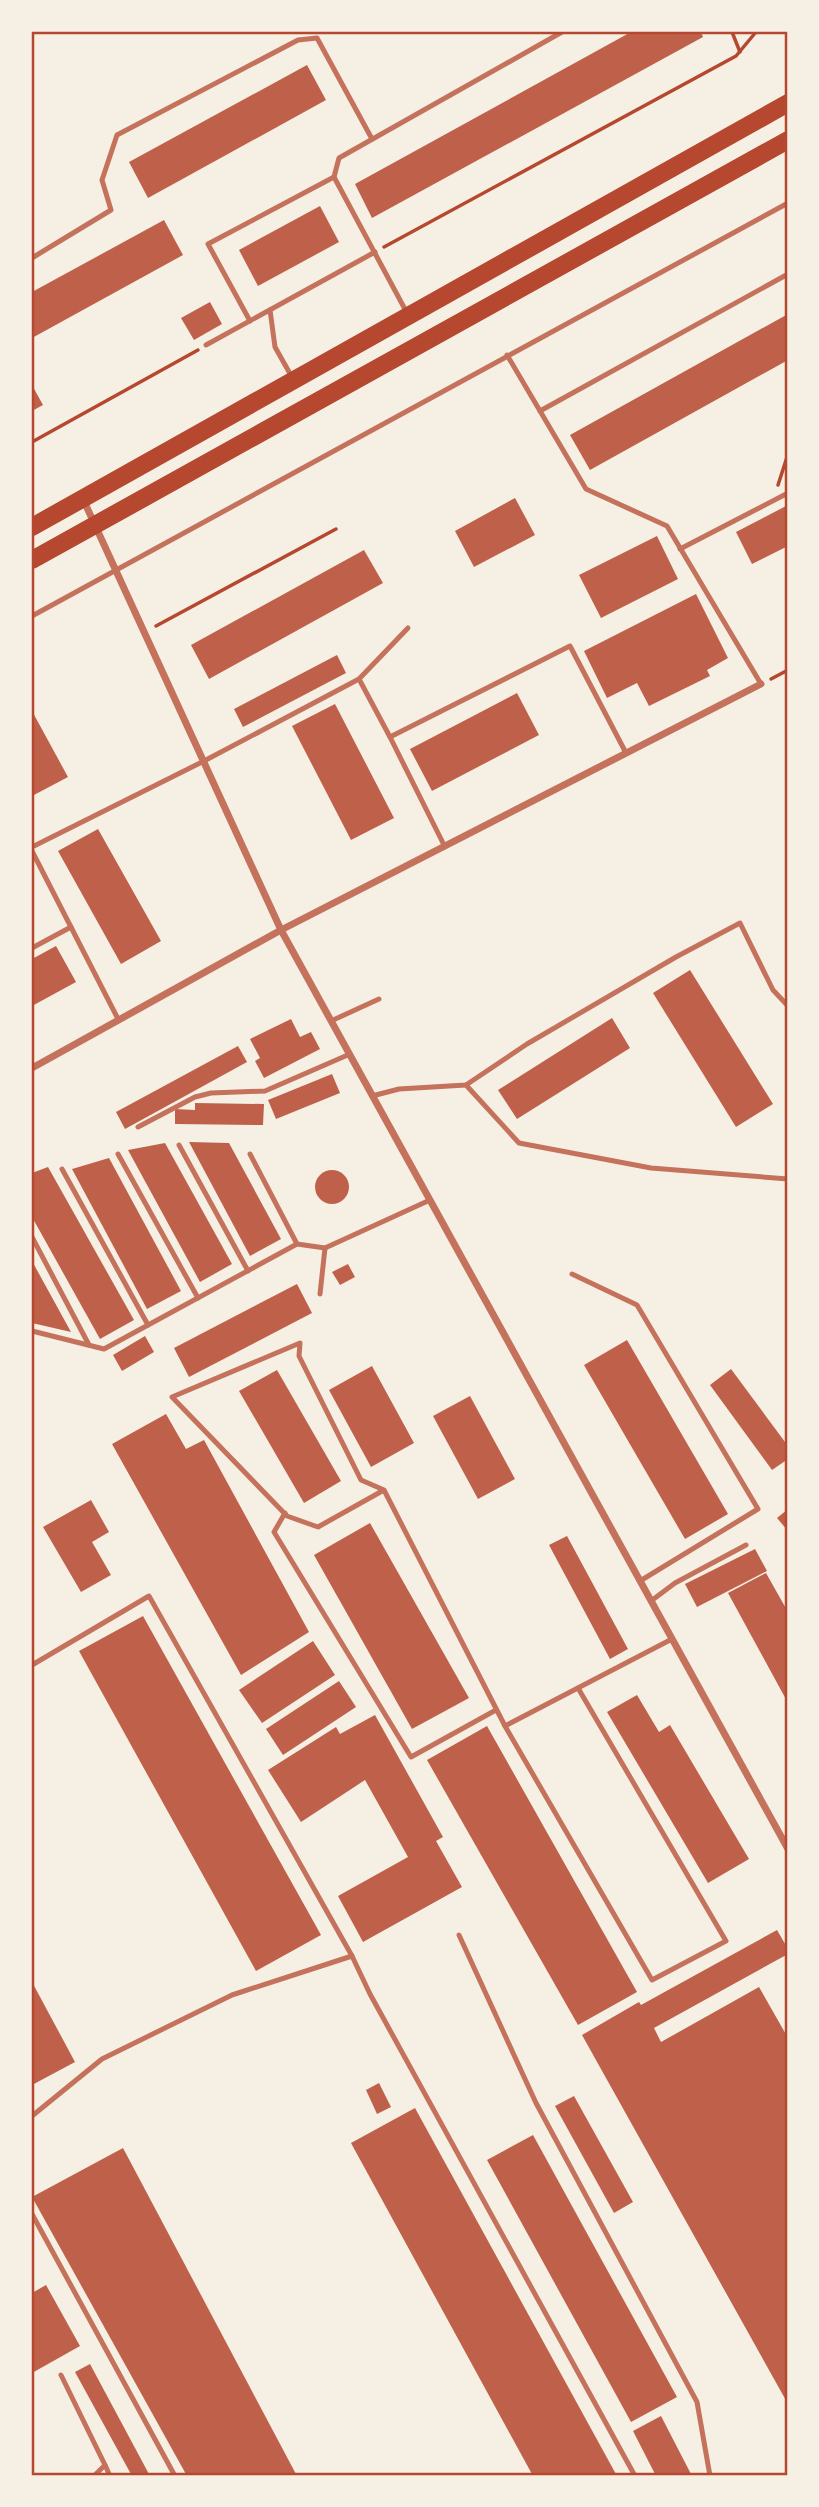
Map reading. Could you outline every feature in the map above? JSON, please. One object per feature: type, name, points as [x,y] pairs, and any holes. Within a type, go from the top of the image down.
[{"type":"main road","points":[[32,527],[788,103]]},
{"type":"main road","points":[[32,560],[788,140]]},
{"type":"street","points":[[83,498],[281,930],[788,1849]]},
{"type":"street","points":[[32,1068],[281,930],[761,684]]},
{"type":"lane","points":[[408,315],[334,177],[339,158],[562,32]]},
{"type":"lane","points":[[32,258],[111,210],[102,180],[117,135],[298,40],[315,35],[372,139]]},
{"type":"lane","points":[[250,321],[208,244],[334,177]]},
{"type":"lane","points":[[32,616],[786,204],[788,212]]},
{"type":"lane","points":[[206,345],[374,252]]},
{"type":"lane","points":[[540,411],[788,274]]},
{"type":"lane","points":[[270,310],[275,347],[293,380]]},
{"type":"lane","points":[[507,355],[586,489],[667,526],[761,684]]},
{"type":"lane","points":[[680,549],[788,493]]},
{"type":"lane","points":[[118,1019],[32,849],[359,679],[408,628]]},
{"type":"lane","points":[[390,737],[570,646],[626,753]]},
{"type":"lane","points":[[359,679],[444,845]]},
{"type":"lane","points":[[372,1096],[399,1089],[466,1085],[527,1044],[740,923],[773,990],[788,1006]]},
{"type":"lane","points":[[32,948],[71,927]]},
{"type":"lane","points":[[331,1021],[379,999]]},
{"type":"lane","points":[[138,1127],[195,1097],[211,1093],[265,1091],[349,1054]]},
{"type":"lane","points":[[466,1085],[519,1143],[651,1168],[788,1179]]},
{"type":"lane","points":[[179,1145],[248,1271]]},
{"type":"lane","points":[[118,1154],[198,1298]]},
{"type":"lane","points":[[250,1154],[297,1244]]},
{"type":"lane","points":[[62,1169],[148,1325]]},
{"type":"lane","points":[[32,1331],[104,1349],[297,1244],[325,1248],[430,1200]]},
{"type":"lane","points":[[32,1237],[89,1345]]},
{"type":"lane","points":[[320,1294],[325,1248]]},
{"type":"lane","points":[[572,1274],[637,1305],[758,1509],[640,1581]]},
{"type":"lane","points":[[384,1490],[318,1527],[285,1513],[172,1397],[300,1343],[299,1356],[361,1480],[384,1490],[496,1710],[652,1980],[726,1941],[578,1688]]},
{"type":"lane","points":[[285,1513],[274,1532],[411,1757],[496,1710]]},
{"type":"lane","points":[[651,1601],[675,1583],[746,1545]]},
{"type":"lane","points":[[32,1665],[149,1596],[352,1956],[370,1994],[635,2476]]},
{"type":"lane","points":[[505,1726],[672,1639]]},
{"type":"lane","points":[[459,1935],[536,2103],[697,2402],[710,2476]]},
{"type":"lane","points":[[32,2116],[102,2059],[232,1995],[352,1956]]},
{"type":"lane","points":[[32,2214],[175,2476]]},
{"type":"lane","points":[[61,2375],[110,2476]]},
{"type":"lane","points":[[94,2476],[105,2465]]},
{"type":"path","points":[[732,32],[740,52]]},
{"type":"path","points":[[374,252],[740,52],[756,32]]},
{"type":"path","points":[[32,442],[206,345]]},
{"type":"path","points":[[773,500],[788,454]]},
{"type":"path","points":[[145,632],[336,529]]},
{"type":"path","points":[[761,684],[788,670]]},
{"type":"building","points":[[631,32],[701,32],[703,37],[372,218],[355,184]]},
{"type":"building","points":[[307,65],[326,100],[148,198],[129,162]]},
{"type":"building","points":[[320,206],[339,242],[258,286],[239,250]]},
{"type":"building","points":[[164,220],[183,255],[32,338],[32,292]]},
{"type":"building","points":[[210,302],[222,324],[194,340],[181,318]]},
{"type":"building","points":[[788,314],[788,360],[590,470],[570,435]]},
{"type":"building","points":[[32,385],[43,405],[32,411]]},
{"type":"building","points":[[515,498],[535,535],[474,567],[455,531]]},
{"type":"building","points":[[788,505],[788,546],[752,564],[736,532]]},
{"type":"building","points":[[657,536],[678,579],[601,618],[579,575]]},
{"type":"building","points":[[364,550],[383,583],[209,679],[191,645]]},
{"type":"building","points":[[696,594],[728,658],[707,670],[710,676],[649,706],[637,683],[607,698],[584,651]]},
{"type":"building","points":[[337,655],[346,673],[243,727],[234,709]]},
{"type":"building","points":[[517,693],[539,735],[432,791],[410,749]]},
{"type":"building","points":[[335,704],[394,818],[351,840],[292,726]]},
{"type":"building","points":[[32,711],[68,777],[34,795],[32,791]]},
{"type":"building","points":[[98,829],[161,941],[121,964],[58,851]]},
{"type":"building","points":[[56,946],[76,982],[32,1006],[32,959]]},
{"type":"building","points":[[690,970],[773,1104],[736,1127],[653,993]]},
{"type":"building","points":[[612,1018],[630,1048],[517,1119],[498,1090]]},
{"type":"building","points":[[291,1019],[300,1037],[311,1032],[320,1049],[264,1078],[255,1061],[260,1058],[250,1039]]},
{"type":"building","points":[[238,1046],[247,1062],[125,1129],[116,1112]]},
{"type":"building","points":[[332,1074],[340,1093],[276,1119],[268,1100]]},
{"type":"building","points":[[195,1103],[264,1104],[263,1125],[175,1124],[175,1109],[195,1110]]},
{"type":"building","points":[[189,1142],[229,1143],[281,1239],[250,1256]]},
{"type":"building","points":[[165,1143],[232,1264],[200,1282],[128,1150]]},
{"type":"building","points":[[109,1158],[181,1291],[147,1309],[72,1169]]},
{"type":"building","points":[[48,1167],[134,1320],[100,1339],[32,1217],[32,1173]]},
{"type":"building","points":[[332,1170],[344,1175],[349,1187],[344,1199],[332,1204],[320,1199],[315,1187],[320,1175]]},
{"type":"building","points":[[32,1261],[71,1332],[32,1323]]},
{"type":"building","points":[[348,1264],[355,1277],[340,1285],[332,1272]]},
{"type":"building","points":[[297,1284],[312,1313],[189,1377],[174,1348]]},
{"type":"building","points":[[145,1336],[154,1352],[122,1371],[113,1355]]},
{"type":"building","points":[[627,1340],[728,1514],[685,1539],[584,1365]]},
{"type":"building","points":[[372,1366],[414,1443],[371,1467],[329,1390]]},
{"type":"building","points":[[731,1369],[788,1446],[788,1459],[772,1470],[710,1385]]},
{"type":"building","points":[[277,1370],[341,1481],[304,1503],[239,1391]]},
{"type":"building","points":[[470,1396],[515,1479],[478,1499],[433,1416]]},
{"type":"building","points":[[166,1414],[186,1449],[204,1440],[309,1632],[241,1675],[112,1444]]},
{"type":"building","points":[[91,1500],[109,1532],[92,1542],[111,1575],[81,1592],[43,1527]]},
{"type":"building","points":[[788,1509],[788,1531],[777,1518]]},
{"type":"building","points":[[370,1523],[469,1698],[412,1729],[314,1555]]},
{"type":"building","points":[[567,1536],[628,1649],[610,1659],[549,1545]]},
{"type":"building","points":[[755,1549],[767,1571],[697,1607],[685,1584]]},
{"type":"building","points":[[766,1573],[788,1612],[788,1703],[728,1593]]},
{"type":"building","points":[[143,1616],[321,1935],[256,1971],[79,1651]]},
{"type":"building","points":[[313,1641],[335,1675],[262,1723],[239,1690]]},
{"type":"building","points":[[339,1681],[356,1707],[283,1755],[266,1729]]},
{"type":"building","points":[[637,1695],[659,1732],[670,1725],[749,1859],[708,1883],[607,1712]]},
{"type":"building","points":[[375,1715],[443,1837],[436,1841],[462,1887],[363,1942],[338,1896],[408,1857],[365,1780],[301,1822],[268,1770],[336,1727],[340,1734]]},
{"type":"building","points":[[487,1726],[637,1992],[578,2025],[427,1760]]},
{"type":"building","points":[[777,1930],[788,1954],[654,2028],[661,2042],[759,1987],[788,2038],[788,2404],[582,2035]]},
{"type":"building","points":[[32,1982],[75,2062],[32,2085]]},
{"type":"building","points":[[379,2083],[391,2107],[377,2114],[366,2090]]},
{"type":"building","points":[[574,2096],[633,2202],[614,2213],[555,2106]]},
{"type":"building","points":[[415,2108],[617,2476],[533,2476],[351,2143]]},
{"type":"building","points":[[533,2135],[677,2397],[631,2422],[487,2160]]},
{"type":"building","points":[[123,2148],[297,2476],[187,2476],[32,2197]]},
{"type":"building","points":[[46,2285],[80,2346],[32,2373],[32,2293]]},
{"type":"building","points":[[90,2364],[150,2476],[132,2476],[75,2372]]},
{"type":"building","points":[[661,2416],[692,2476],[656,2476],[633,2431]]}]
